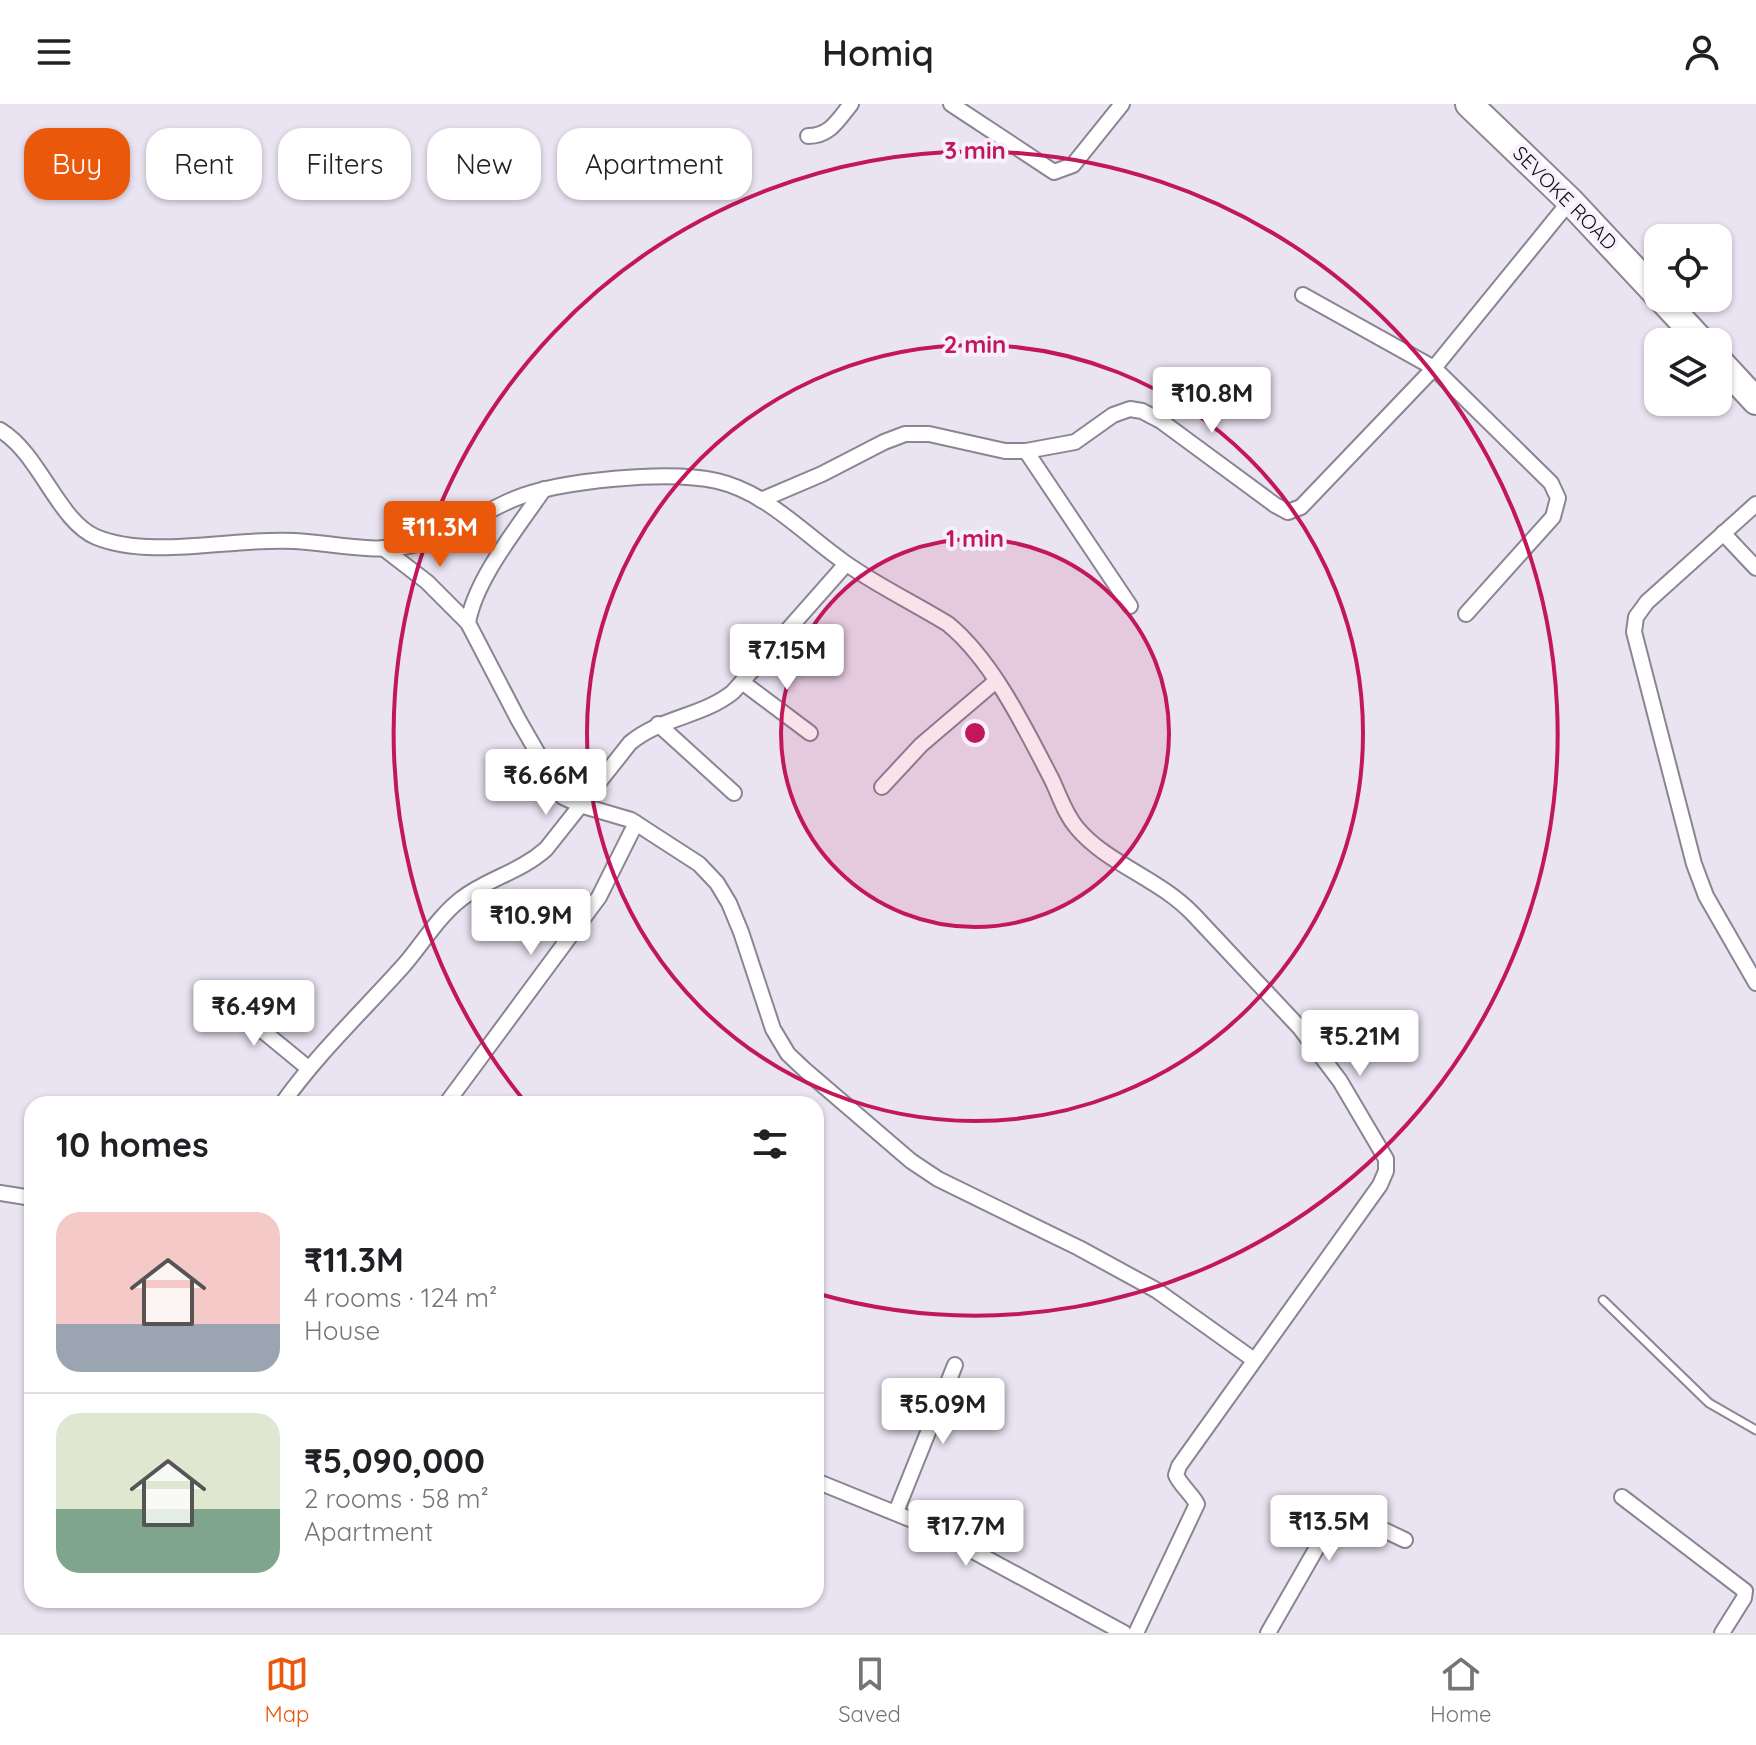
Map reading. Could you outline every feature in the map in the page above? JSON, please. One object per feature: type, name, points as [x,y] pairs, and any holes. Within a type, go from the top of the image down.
[{"type":"highway","name":"SEVOKE ROAD","points":[[1469,104],[1570,201],[1644,279]]},
{"type":"highway","name":"SEVOKE ROAD","points":[[1675,312],[1689,328]]},
{"type":"highway","points":[[1732,375],[1756,401]]},
{"type":"street","points":[[808,136],[820,136],[830,131],[851,104]]},
{"type":"street","points":[[951,104],[1054,172],[1073,165],[1122,104]]},
{"type":"street","points":[[761,500],[905,434],[929,434],[1005,451],[1026,451],[1075,442],[1113,415],[1130,409],[1142,411],[1161,421],[1288,512],[1301,507],[1434,368],[1570,201]]},
{"type":"street","points":[[1303,295],[1434,368],[1551,483],[1558,498],[1553,517],[1466,614]]},
{"type":"street","points":[[0,430],[31,458],[72,518],[90,534],[115,542],[161,547],[293,540],[383,548],[408,546],[439,537],[512,500],[544,489],[623,479],[695,477],[721,482],[761,500],[846,564],[948,624],[974,649],[996,681],[1075,825],[1094,845],[1161,885],[1194,915],[1300,1028],[1340,1081],[1386,1159],[1386,1171],[1380,1185],[1179,1466],[1176,1475],[1197,1504],[1136,1633]]},
{"type":"street","points":[[1026,451],[1130,606]]},
{"type":"street","points":[[468,623],[480,585],[544,489]]},
{"type":"street","points":[[1756,504],[1647,602],[1636,617],[1634,632],[1694,864],[1706,896],[1756,983]]},
{"type":"street","points":[[1723,533],[1756,568]]},
{"type":"street","points":[[383,548],[427,582],[468,623],[563,797],[636,823],[699,864],[717,883],[741,932],[773,1029],[788,1054],[815,1080],[911,1161],[938,1179],[1136,1278],[1172,1300],[1254,1360]]},
{"type":"street","points":[[288,1096],[308,1068],[461,899],[530,863],[546,849],[630,743],[658,724],[720,703],[846,564]]},
{"type":"street","points":[[882,787],[921,745],[996,681]]},
{"type":"street","points":[[742,682],[810,733]]},
{"type":"street","points":[[658,724],[734,793]]},
{"type":"street","points":[[452,1096],[599,897],[636,823]]},
{"type":"street","points":[[224,999],[308,1068]]},
{"type":"street","points":[[0,1193],[24,1197]]},
{"type":"street","points":[[896,1512],[955,1365]]},
{"type":"street","points":[[824,1484],[927,1526],[1124,1633]]},
{"type":"street","points":[[1622,1497],[1745,1591],[1744,1598],[1722,1633]]},
{"type":"street","points":[[1268,1633],[1335,1516],[1342,1512],[1350,1514],[1405,1540]]},
{"type":"lane","points":[[1603,1300],[1709,1403],[1756,1430]]}]
